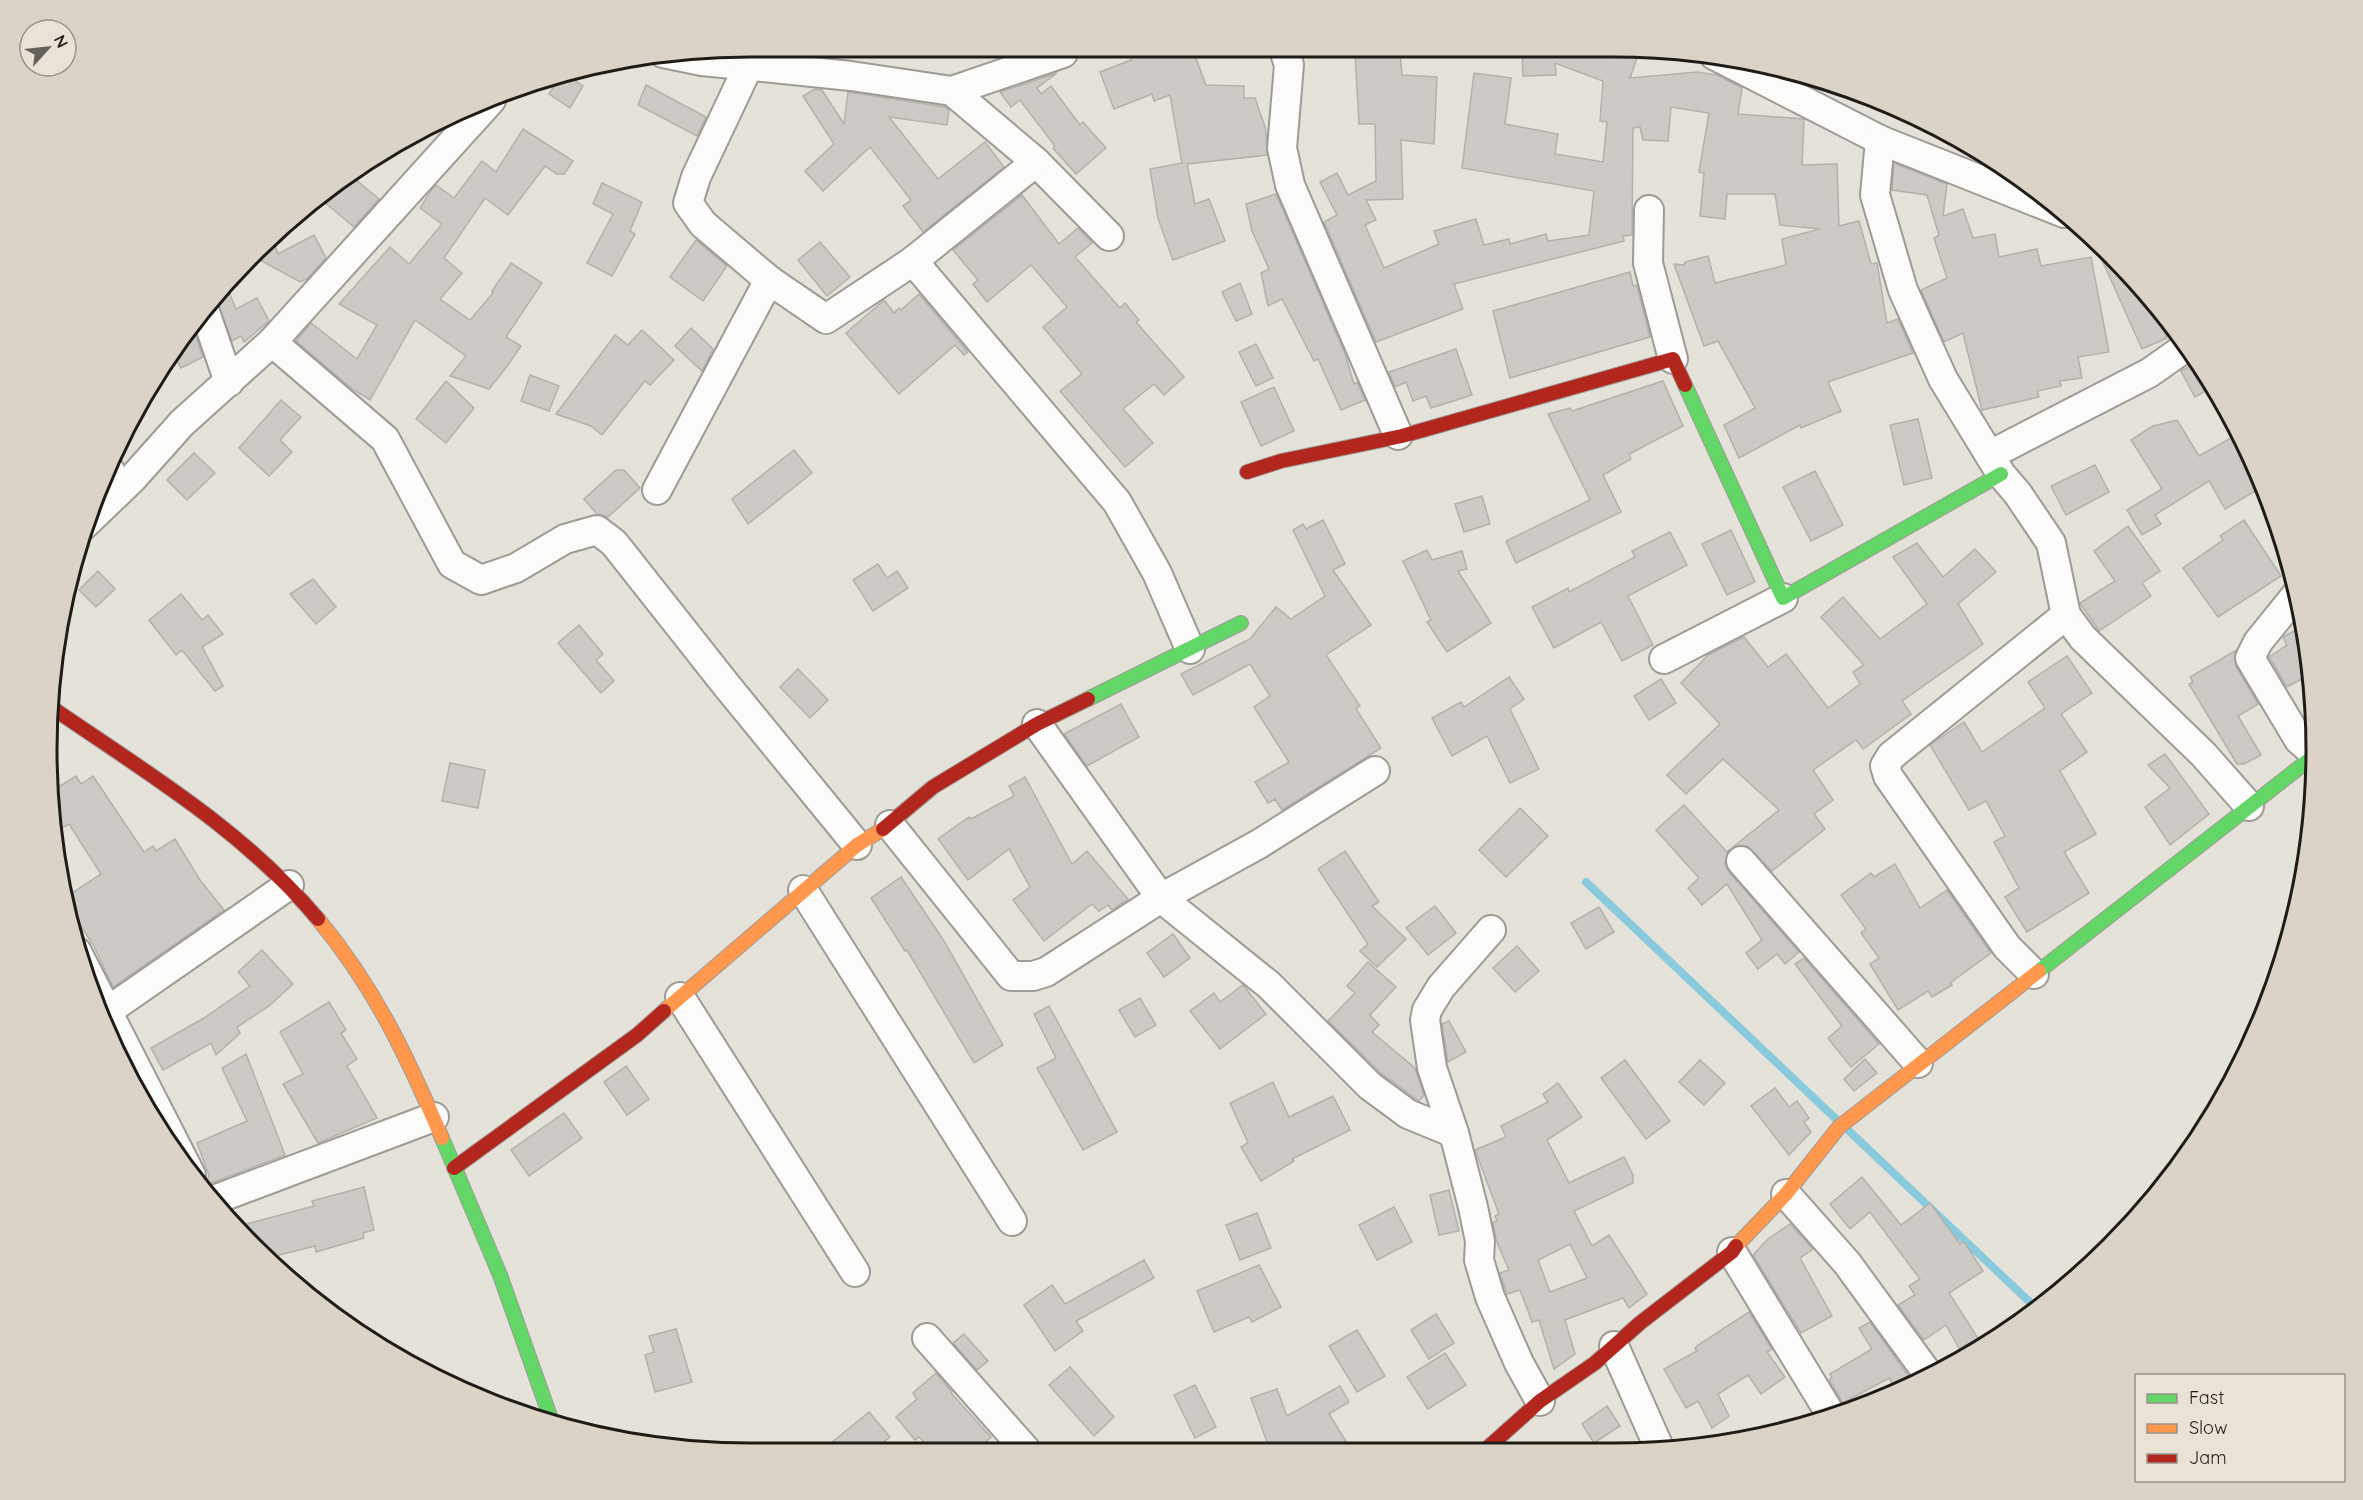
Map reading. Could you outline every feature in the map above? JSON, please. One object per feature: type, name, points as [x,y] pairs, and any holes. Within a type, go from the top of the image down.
[{"type":"street","points":[[700,59],[748,67],[851,76],[952,91],[1049,57]]},
{"type":"street","points":[[1286,57],[1289,66],[1282,148],[1290,185],[1398,435]]},
{"type":"street","points":[[748,67],[696,177],[688,203],[703,224],[769,280],[826,319],[913,261],[1036,162]]},
{"type":"street","points":[[1741,69],[1880,140],[2038,203]]},
{"type":"street","points":[[952,91],[1036,162],[1109,236]]},
{"type":"street","points":[[115,480],[272,342],[480,112]]},
{"type":"street","points":[[1880,140],[1875,195],[1903,290],[1944,380],[1995,465],[2051,543],[2066,615],[2083,638],[2202,754],[2250,806]]},
{"type":"street","points":[[1649,210],[1648,263],[1673,359],[1783,598]]},
{"type":"street","points":[[913,261],[1117,502],[1157,573],[1190,649]]},
{"type":"street","points":[[657,490],[769,280]]},
{"type":"street","points":[[207,319],[229,382]]},
{"type":"street","points":[[272,342],[385,439],[452,564],[481,580],[516,568],[565,539],[597,530],[614,543],[857,845]]},
{"type":"street","points":[[1664,659],[1783,598],[1995,465],[2149,373],[2180,352]]},
{"type":"street","points":[[1247,472],[1398,435],[1673,359]]},
{"type":"street","points":[[2290,603],[2258,642],[2250,658],[2299,740],[2306,746]]},
{"type":"street","points":[[2034,974],[2007,947],[1888,776],[1885,766],[1891,756],[2066,615]]},
{"type":"street","points":[[454,1168],[637,1035],[803,890],[857,845],[890,825],[933,788],[1037,724],[1241,623]]},
{"type":"street","points":[[58,712],[218,821],[289,885],[340,946],[379,1003],[434,1117],[500,1275],[549,1412]]},
{"type":"street","points":[[1037,724],[1161,898],[1269,985],[1370,1086],[1422,1122],[1454,1133]]},
{"type":"street","points":[[1493,1443],[1540,1401],[1595,1363],[1732,1252],[1786,1194],[1839,1127],[2306,761]]},
{"type":"street","points":[[890,825],[1011,976],[1033,976],[1046,972],[1161,898],[1259,844],[1375,771]]},
{"type":"street","points":[[1741,861],[1918,1063]]},
{"type":"street","points":[[108,1011],[289,885]]},
{"type":"street","points":[[803,890],[1012,1221]]},
{"type":"street","points":[[1491,930],[1442,987],[1427,1010],[1425,1020],[1432,1068],[1454,1133],[1473,1207],[1480,1241],[1479,1260],[1490,1297],[1519,1363],[1540,1401]]},
{"type":"street","points":[[680,997],[855,1272]]},
{"type":"street","points":[[221,1198],[434,1117]]},
{"type":"street","points":[[1786,1194],[1847,1263],[1925,1369]]},
{"type":"street","points":[[1732,1252],[1827,1409]]},
{"type":"street","points":[[927,1338],[1020,1443]]},
{"type":"street","points":[[1614,1346],[1657,1442]]},
{"type":"building","points":[[1130,57],[1196,57],[1206,85],[1244,86],[1244,98],[1255,98],[1266,130],[1267,155],[1187,164],[1195,204],[1209,199],[1225,241],[1173,260],[1158,218],[1150,169],[1182,163],[1170,95],[1154,101],[1152,94],[1114,109],[1100,72],[1131,60]]},
{"type":"building","points":[[1355,57],[1400,57],[1402,75],[1437,77],[1434,144],[1401,140],[1403,199],[1366,200],[1376,220],[1365,225],[1384,268],[1439,244],[1434,231],[1476,219],[1484,245],[1509,239],[1510,244],[1546,234],[1548,241],[1589,235],[1594,191],[1462,168],[1474,73],[1511,78],[1505,124],[1558,134],[1555,154],[1603,162],[1607,122],[1600,121],[1603,81],[1555,63],[1556,75],[1523,76],[1522,57],[1637,58],[1630,78],[1697,72],[1717,75],[1742,88],[1738,114],[1804,119],[1802,165],[1837,164],[1839,226],[1859,221],[1871,264],[1877,263],[1887,323],[1898,319],[1913,353],[1828,382],[1841,411],[1801,428],[1800,425],[1739,458],[1724,425],[1755,408],[1718,341],[1704,346],[1674,264],[1684,265],[1685,262],[1708,256],[1715,283],[1786,265],[1782,239],[1820,229],[1780,225],[1775,194],[1727,194],[1725,219],[1700,216],[1704,173],[1699,172],[1709,113],[1671,107],[1668,141],[1643,140],[1640,127],[1633,128],[1632,235],[1623,236],[1624,241],[1454,284],[1463,309],[1376,342],[1324,222],[1337,215],[1320,182],[1337,173],[1348,195],[1376,181],[1375,124],[1359,124]]},
{"type":"building","points":[[1057,73],[1037,88],[1041,94],[1051,86],[1080,125],[1083,122],[1106,148],[1076,174],[1053,148],[1055,146],[1020,100],[1011,107],[1000,92]]},
{"type":"building","points":[[574,80],[583,86],[570,108],[549,94],[554,86]]},
{"type":"building","points":[[646,85],[706,117],[697,136],[638,105]]},
{"type":"building","points":[[815,89],[822,90],[844,124],[848,92],[945,107],[949,110],[947,125],[889,117],[938,179],[985,142],[1004,167],[923,232],[903,206],[911,200],[870,147],[823,191],[805,171],[834,144],[803,96]]},
{"type":"building","points":[[523,129],[573,161],[564,174],[557,174],[545,166],[508,215],[485,198],[444,258],[462,273],[440,299],[470,320],[493,293],[492,291],[511,263],[542,283],[506,337],[521,346],[489,389],[450,376],[466,356],[415,320],[370,400],[351,388],[296,341],[311,323],[357,359],[377,325],[339,304],[390,247],[409,264],[442,224],[420,208],[436,185],[454,198],[482,161],[496,172]]},
{"type":"building","points":[[1894,163],[1947,184],[1943,216],[1963,209],[1973,238],[1995,234],[1999,257],[2037,249],[2041,266],[2091,257],[2109,352],[2078,357],[2082,378],[2060,381],[2061,386],[2037,391],[2039,397],[1982,410],[1963,333],[1944,342],[1921,290],[1947,278],[1934,238],[1939,235],[1927,195],[1892,190]]},
{"type":"building","points":[[356,180],[379,199],[354,227],[325,203]]},
{"type":"building","points":[[602,183],[642,202],[630,231],[635,234],[612,276],[587,263],[613,214],[593,204]]},
{"type":"building","points":[[1276,194],[1345,354],[1354,384],[1357,382],[1365,400],[1341,410],[1318,359],[1314,361],[1282,299],[1268,306],[1261,273],[1269,269],[1252,231],[1246,204]]},
{"type":"building","points":[[1022,195],[1059,244],[1078,228],[1092,243],[1075,257],[1120,308],[1125,303],[1139,320],[1136,322],[1184,377],[1164,395],[1154,384],[1123,409],[1153,443],[1125,467],[1060,391],[1082,374],[1043,327],[1067,307],[1031,265],[987,302],[973,284],[978,280],[953,250]]},
{"type":"building","points":[[314,235],[326,258],[307,279],[300,282],[260,260],[275,246],[278,254]]},
{"type":"building","points":[[696,240],[727,266],[703,301],[670,277]]},
{"type":"building","points":[[820,242],[850,277],[827,296],[798,260]]},
{"type":"building","points":[[2101,258],[2162,327],[2167,338],[2142,349]]},
{"type":"building","points":[[1630,272],[1633,286],[1637,285],[1650,337],[1510,378],[1493,311]]},
{"type":"building","points":[[1240,283],[1252,314],[1236,321],[1222,292]]},
{"type":"building","points":[[229,293],[236,309],[257,298],[269,321],[244,342],[241,336],[232,341],[218,306]]},
{"type":"building","points":[[919,294],[968,352],[964,355],[955,345],[899,394],[846,333],[884,300],[894,313],[899,308],[901,310]]},
{"type":"building","points":[[691,328],[713,349],[702,371],[675,346]]},
{"type":"building","points":[[642,330],[674,360],[650,385],[645,381],[602,435],[591,426],[556,414],[615,335],[628,345]]},
{"type":"building","points":[[195,335],[203,357],[181,368],[177,361]]},
{"type":"building","points":[[1256,344],[1273,378],[1256,386],[1239,352]]},
{"type":"building","points":[[1456,349],[1472,395],[1431,408],[1426,396],[1413,401],[1406,382],[1395,387],[1389,372]]},
{"type":"building","points":[[2190,366],[2205,391],[2195,397],[2181,371]]},
{"type":"building","points":[[530,375],[559,386],[549,411],[521,401]]},
{"type":"building","points":[[446,381],[474,408],[446,443],[416,419]]},
{"type":"building","points":[[1663,381],[1683,426],[1629,454],[1631,459],[1603,475],[1621,512],[1516,563],[1506,541],[1590,500],[1548,414],[1570,408],[1572,411]]},
{"type":"building","points":[[1274,387],[1294,431],[1261,446],[1241,402]]},
{"type":"building","points":[[281,400],[301,417],[280,440],[292,452],[269,476],[239,448]]},
{"type":"building","points":[[1918,419],[1932,478],[1904,485],[1890,425]]},
{"type":"building","points":[[2177,420],[2199,456],[2232,437],[2255,491],[2225,509],[2209,481],[2155,515],[2161,524],[2142,535],[2127,510],[2162,489],[2131,440],[2153,426]]},
{"type":"building","points":[[794,450],[812,473],[748,524],[732,499]]},
{"type":"building","points":[[194,453],[215,473],[187,500],[167,480]]},
{"type":"building","points":[[2095,465],[2109,492],[2066,515],[2051,486]]},
{"type":"building","points":[[616,470],[624,470],[640,488],[608,517],[597,514],[584,499]]},
{"type":"building","points":[[1815,471],[1843,525],[1811,541],[1783,487]]},
{"type":"building","points":[[1482,496],[1490,524],[1464,532],[1455,504]]},
{"type":"building","points":[[1323,520],[1345,564],[1333,570],[1371,625],[1326,655],[1360,706],[1356,709],[1381,748],[1282,810],[1275,799],[1268,803],[1255,782],[1289,762],[1254,707],[1270,696],[1250,664],[1193,695],[1181,674],[1250,639],[1276,607],[1291,619],[1325,596],[1293,530],[1303,524],[1306,529]]},
{"type":"building","points":[[2244,520],[2281,576],[2218,617],[2183,568],[2223,540],[2220,536]]},
{"type":"building","points":[[2128,526],[2160,571],[2142,583],[2151,596],[2099,631],[2080,603],[2115,581],[2094,551]]},
{"type":"building","points":[[1731,530],[1755,582],[1727,595],[1702,544]]},
{"type":"building","points":[[1670,532],[1687,565],[1628,596],[1653,645],[1622,661],[1601,622],[1554,648],[1532,607],[1568,588],[1569,592],[1635,557],[1632,551]]},
{"type":"building","points":[[1917,543],[1943,577],[1975,549],[1996,572],[1958,604],[1983,644],[1902,701],[1911,714],[1863,749],[1856,740],[1813,770],[1833,800],[1814,814],[1825,829],[1772,871],[1747,846],[1733,847],[1779,810],[1723,759],[1686,794],[1667,775],[1720,724],[1681,683],[1708,655],[1744,637],[1768,667],[1786,654],[1828,708],[1860,684],[1853,672],[1864,665],[1821,617],[1843,597],[1880,639],[1927,604],[1893,557]]},
{"type":"building","points":[[1427,550],[1432,560],[1462,551],[1467,569],[1458,571],[1491,623],[1447,652],[1427,622],[1431,620],[1403,561]]},
{"type":"building","points":[[878,564],[887,578],[897,571],[908,588],[873,611],[853,580]]},
{"type":"building","points":[[98,571],[115,589],[96,607],[79,590]]},
{"type":"building","points":[[313,579],[336,607],[316,624],[290,594]]},
{"type":"building","points":[[181,594],[202,620],[208,615],[223,634],[202,647],[223,686],[215,691],[182,650],[176,655],[149,620]]},
{"type":"building","points":[[579,625],[603,654],[596,660],[614,681],[601,693],[558,643]]},
{"type":"building","points":[[2295,630],[2302,679],[2287,687],[2269,657],[2287,645],[2283,637]]},
{"type":"building","points":[[2235,651],[2236,666],[2258,704],[2238,716],[2261,755],[2244,764],[2237,764],[2189,684],[2193,682],[2190,677]]},
{"type":"building","points":[[2067,656],[2092,693],[2061,714],[2087,752],[2060,771],[2096,834],[2064,852],[2089,893],[2027,932],[2005,897],[2019,888],[1994,842],[2005,836],[1986,801],[1969,810],[1930,745],[1964,722],[1982,752],[2045,708],[2028,682]]},
{"type":"building","points":[[798,669],[828,700],[810,718],[780,687]]},
{"type":"building","points":[[1509,677],[1524,699],[1510,709],[1539,769],[1510,783],[1487,736],[1452,756],[1432,718],[1461,702],[1464,707]]},
{"type":"building","points":[[1661,679],[1676,703],[1649,720],[1634,696]]},
{"type":"building","points":[[1121,704],[1139,737],[1087,766],[1064,734]]},
{"type":"building","points":[[2165,754],[2209,814],[2170,845],[2145,807],[2170,788],[2148,765]]},
{"type":"building","points":[[450,763],[485,770],[478,808],[442,801]]},
{"type":"building","points":[[76,776],[81,784],[93,776],[144,852],[153,846],[156,851],[175,839],[200,880],[224,910],[113,987],[94,946],[80,925],[72,893],[101,874],[69,824],[62,827],[58,787]]},
{"type":"building","points":[[1025,777],[1072,864],[1087,851],[1128,899],[1112,910],[1108,905],[1099,911],[1092,904],[1044,941],[1013,900],[1030,887],[1009,849],[968,880],[938,839],[969,817],[971,819],[1014,796],[1009,786]]},
{"type":"building","points":[[1684,805],[1727,852],[1729,850],[1725,864],[1729,872],[1799,952],[1785,964],[1777,954],[1758,969],[1746,953],[1762,940],[1727,884],[1702,905],[1688,888],[1699,878],[1656,830]]},
{"type":"building","points":[[1520,808],[1548,836],[1506,877],[1479,850]]},
{"type":"building","points":[[1345,851],[1379,902],[1372,906],[1406,939],[1377,967],[1360,951],[1368,944],[1318,869]]},
{"type":"building","points":[[1895,864],[1920,908],[1947,890],[1991,953],[1950,983],[1952,985],[1932,997],[1928,991],[1898,1010],[1870,964],[1879,958],[1861,933],[1866,929],[1841,895],[1871,873],[1874,877]]},
{"type":"building","points":[[901,877],[944,941],[1003,1045],[974,1063],[907,950],[905,951],[871,898]]},
{"type":"building","points":[[1435,906],[1456,933],[1428,955],[1406,928]]},
{"type":"building","points":[[1599,907],[1614,932],[1586,949],[1571,923]]},
{"type":"building","points":[[1173,934],[1190,958],[1164,977],[1147,953]]},
{"type":"building","points":[[1517,946],[1539,971],[1515,992],[1493,968]]},
{"type":"building","points":[[262,950],[293,984],[269,1006],[237,1027],[240,1033],[216,1055],[211,1043],[163,1070],[151,1048],[204,1018],[250,986],[238,972]]},
{"type":"building","points":[[1804,958],[1879,1044],[1851,1067],[1828,1038],[1842,1026],[1795,964]]},
{"type":"building","points":[[1368,962],[1396,987],[1370,1015],[1379,1025],[1372,1032],[1415,1068],[1424,1095],[1419,1101],[1381,1073],[1328,1021],[1355,993],[1347,986]]},
{"type":"building","points":[[1243,985],[1266,1014],[1220,1049],[1190,1011],[1214,993],[1220,1002]]},
{"type":"building","points":[[1140,998],[1156,1025],[1135,1037],[1119,1010]]},
{"type":"building","points":[[329,1002],[346,1030],[341,1033],[357,1059],[347,1066],[377,1118],[318,1143],[283,1084],[303,1074],[280,1032]]},
{"type":"building","points":[[1049,1006],[1117,1132],[1083,1150],[1037,1068],[1056,1058],[1034,1014]]},
{"type":"building","points":[[1449,1021],[1466,1052],[1448,1062],[1442,1024]]},
{"type":"building","points":[[246,1054],[285,1155],[210,1184],[207,1181],[209,1175],[197,1143],[247,1121],[222,1068]]},
{"type":"building","points":[[1865,1059],[1877,1073],[1854,1091],[1844,1079]]},
{"type":"building","points":[[1625,1060],[1670,1121],[1646,1139],[1601,1078]]},
{"type":"building","points":[[1700,1060],[1725,1083],[1704,1105],[1679,1082]]},
{"type":"building","points":[[626,1066],[649,1099],[627,1115],[604,1082]]},
{"type":"building","points":[[1273,1082],[1289,1117],[1333,1096],[1350,1130],[1292,1159],[1294,1161],[1261,1181],[1241,1147],[1248,1143],[1230,1103]]},
{"type":"building","points":[[1558,1083],[1582,1117],[1547,1140],[1569,1183],[1624,1157],[1633,1175],[1633,1183],[1574,1211],[1592,1246],[1609,1235],[1647,1294],[1629,1308],[1623,1298],[1565,1320],[1575,1354],[1554,1369],[1539,1320],[1532,1322],[1520,1290],[1507,1294],[1500,1273],[1509,1270],[1496,1240],[1493,1222],[1497,1221],[1495,1216],[1499,1214],[1475,1150],[1506,1137],[1501,1126],[1548,1102],[1543,1094]],"holes":[[[1570,1244],[1587,1278],[1550,1292],[1538,1260]]]},
{"type":"building","points":[[1775,1088],[1789,1107],[1797,1101],[1809,1118],[1804,1122],[1811,1132],[1789,1155],[1751,1106]]},
{"type":"building","points":[[564,1113],[582,1138],[529,1176],[511,1150]]},
{"type":"building","points":[[1862,1177],[1901,1225],[1930,1203],[1960,1244],[1964,1242],[1983,1271],[1949,1293],[1978,1339],[1960,1350],[1946,1325],[1924,1340],[1898,1305],[1915,1295],[1909,1286],[1920,1279],[1870,1212],[1850,1229],[1830,1204]]},
{"type":"building","points":[[364,1187],[374,1230],[363,1233],[364,1238],[316,1252],[315,1246],[277,1256],[245,1224],[314,1206],[312,1201]]},
{"type":"building","points":[[1449,1190],[1459,1231],[1439,1235],[1430,1195]]},
{"type":"building","points":[[1394,1207],[1412,1242],[1377,1260],[1359,1225]]},
{"type":"building","points":[[1257,1213],[1271,1248],[1240,1260],[1226,1225]]},
{"type":"building","points":[[1790,1224],[1813,1249],[1800,1258],[1832,1316],[1801,1333],[1753,1255],[1768,1239]]},
{"type":"building","points":[[1144,1260],[1154,1278],[1076,1321],[1083,1331],[1055,1351],[1024,1305],[1052,1285],[1065,1304]]},
{"type":"building","points":[[1259,1265],[1281,1307],[1252,1322],[1249,1317],[1214,1332],[1197,1291]]},
{"type":"building","points":[[1749,1312],[1772,1349],[1767,1352],[1785,1377],[1761,1394],[1748,1375],[1718,1394],[1729,1416],[1712,1428],[1698,1401],[1686,1408],[1664,1369],[1697,1351],[1695,1348],[1698,1345]]},
{"type":"building","points":[[1436,1314],[1454,1343],[1429,1359],[1411,1330]]},
{"type":"building","points":[[1870,1322],[1909,1377],[1893,1384],[1889,1378],[1843,1403],[1829,1380],[1832,1378],[1830,1374],[1872,1349],[1859,1328]]},
{"type":"building","points":[[676,1329],[692,1382],[655,1392],[645,1355],[654,1352],[649,1336]]},
{"type":"building","points":[[1357,1330],[1385,1376],[1357,1392],[1329,1346]]},
{"type":"building","points":[[964,1334],[988,1361],[977,1370],[953,1343]]},
{"type":"building","points":[[1445,1353],[1466,1385],[1428,1409],[1407,1377]]},
{"type":"building","points":[[1070,1367],[1114,1417],[1094,1436],[1049,1385]]},
{"type":"building","points":[[936,1373],[991,1437],[985,1443],[924,1443],[919,1437],[915,1440],[896,1417],[917,1399],[913,1393]]},
{"type":"building","points":[[1195,1385],[1216,1427],[1195,1438],[1174,1395]]},
{"type":"building","points":[[1340,1386],[1349,1402],[1329,1414],[1347,1443],[1267,1443],[1251,1398],[1277,1389],[1287,1416]]},
{"type":"building","points":[[1607,1406],[1620,1426],[1594,1443],[1582,1424]]},
{"type":"building","points":[[869,1412],[890,1437],[883,1443],[831,1443]]},
{"type":"waterway","points":[[1586,882],[1837,1120]]},
{"type":"waterway","points":[[1848,1130],[2031,1303]]},
{"type":"traffic: fast","points":[[1685,385],[1783,598],[2001,474]]},
{"type":"traffic: fast","points":[[1088,699],[1241,623]]},
{"type":"traffic: fast","points":[[2039,971],[2306,762]]},
{"type":"traffic: fast","points":[[442,1138],[500,1275],[549,1412]]},
{"type":"traffic: slow","points":[[664,1011],[857,845],[883,829]]},
{"type":"traffic: slow","points":[[318,919],[373,997],[416,1079],[442,1138]]},
{"type":"traffic: slow","points":[[1736,1246],[1786,1194],[1839,1127],[2039,971]]},
{"type":"traffic: jam","points":[[1247,472],[1281,461],[1402,436],[1673,359],[1685,385]]},
{"type":"traffic: jam","points":[[883,829],[933,787],[1037,724],[1088,699]]},
{"type":"traffic: jam","points":[[58,712],[158,779],[225,830],[258,857],[318,919]]},
{"type":"traffic: jam","points":[[454,1168],[637,1035],[664,1011]]},
{"type":"traffic: jam","points":[[1493,1443],[1540,1401],[1595,1363],[1640,1323],[1732,1252],[1736,1246]]}]
